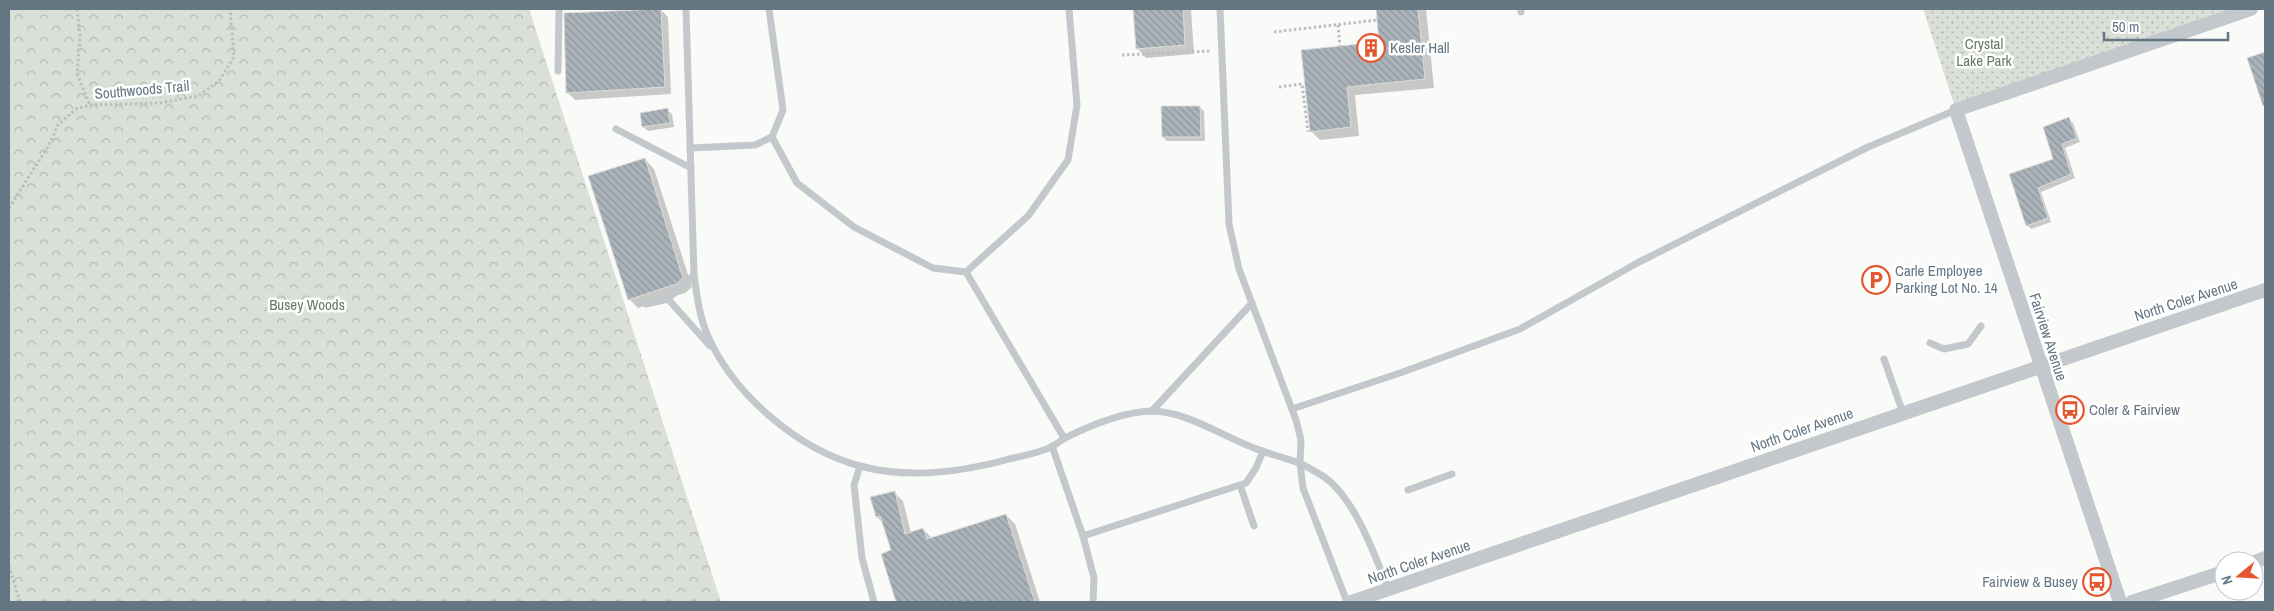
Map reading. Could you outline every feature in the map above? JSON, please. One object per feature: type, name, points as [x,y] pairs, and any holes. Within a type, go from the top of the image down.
[{"type":"street","points":[[1956,110],[2251,9]]},
{"type":"street","name":"Fairview Avenue","points":[[1956,110],[2120,602]]},
{"type":"street","name":"North Coler Avenue","points":[[1349,602],[2265,290]]},
{"type":"street","points":[[2132,602],[2214,575]]},
{"type":"lane","points":[[558,70],[559,9]]},
{"type":"lane","points":[[686,9],[694,275],[699,311],[707,334],[722,360]]},
{"type":"lane","points":[[690,148],[755,145],[772,137],[783,110],[769,9]]},
{"type":"lane","points":[[772,137],[797,183],[854,227],[933,268],[966,272],[1028,216],[1068,160],[1077,105],[1069,9]]},
{"type":"lane","points":[[1220,9],[1229,224],[1239,269],[1292,408],[1301,440],[1300,463],[1303,488],[1349,602]]},
{"type":"lane","points":[[1292,408],[1400,374],[1520,330],[1624,269],[1868,147],[1956,110]]},
{"type":"lane","points":[[616,129],[690,168]]},
{"type":"lane","points":[[966,272],[1064,438]]},
{"type":"lane","points":[[646,304],[668,299],[694,275]]},
{"type":"lane","points":[[668,299],[722,360],[746,391],[784,427],[818,448],[860,466],[910,473],[937,472],[1009,459],[1052,446],[1064,438],[1106,421],[1133,413],[1152,411],[1178,416],[1263,451],[1300,463],[1328,480],[1352,509],[1371,544],[1388,589]]},
{"type":"lane","points":[[1152,411],[1252,303]]},
{"type":"lane","points":[[1930,343],[1944,349],[1968,344],[1981,326]]},
{"type":"lane","points":[[1884,359],[1903,412]]},
{"type":"lane","points":[[1052,446],[1083,536],[1094,578],[1093,602]]},
{"type":"lane","points":[[1083,536],[1246,483],[1256,468],[1263,451]]},
{"type":"lane","points":[[860,466],[854,485],[862,558],[874,602]]},
{"type":"lane","points":[[1408,490],[1452,474]]},
{"type":"lane","points":[[1240,485],[1254,526]]},
{"type":"path","points":[[77,9],[80,36],[77,74],[90,106]]},
{"type":"path","name":"Southwoods Trail","points":[[9,208],[49,145],[58,125],[76,109],[90,106],[158,102],[198,96],[219,81],[234,57],[230,9]]},
{"type":"path","points":[[1274,32],[1377,20]]},
{"type":"path","points":[[1338,25],[1340,46]]},
{"type":"path","points":[[1122,55],[1222,50]]},
{"type":"path","points":[[1279,87],[1302,84],[1308,132]]},
{"type":"path","points":[[9,566],[20,602]]},
{"type":"green space","name":"Busey Woods","points":[[9,9],[529,9],[721,602],[9,602]]},
{"type":"green space","name":"Crystal Lake Park","points":[[1923,9],[2232,9],[1956,110]]},
{"type":"building","points":[[661,9],[665,87],[566,93],[564,13]]},
{"type":"building","points":[[1133,9],[1183,9],[1185,45],[1136,49]]},
{"type":"building","name":"Kesler Hall","points":[[1376,9],[1418,9],[1425,79],[1347,87],[1351,127],[1310,132],[1301,50],[1379,42]]},
{"type":"building","points":[[2265,52],[2265,105],[2263,106],[2247,58]]},
{"type":"building","points":[[1161,106],[1200,106],[1201,137],[1162,137]]},
{"type":"building","points":[[668,108],[670,123],[642,127],[640,113]]},
{"type":"building","points":[[2069,117],[2077,138],[2062,144],[2071,174],[2038,188],[2048,218],[2026,226],[2009,174],[2053,159],[2043,127]]},
{"type":"building","points":[[645,158],[683,278],[676,284],[628,300],[588,176]]},
{"type":"building","points":[[895,491],[905,534],[923,528],[927,539],[1006,514],[1035,602],[896,602],[881,554],[891,550],[880,516],[876,517],[870,497]]},
{"type":"place","name":"Kesler Hall","points":[[1371,48]]},
{"type":"place","name":"Carle Employee Parking Lot No. 14","points":[[1876,280]]},
{"type":"place","name":"Coler & Fairview","points":[[2070,410]]},
{"type":"place","name":"Fairview & Busey","points":[[2097,582]]}]
